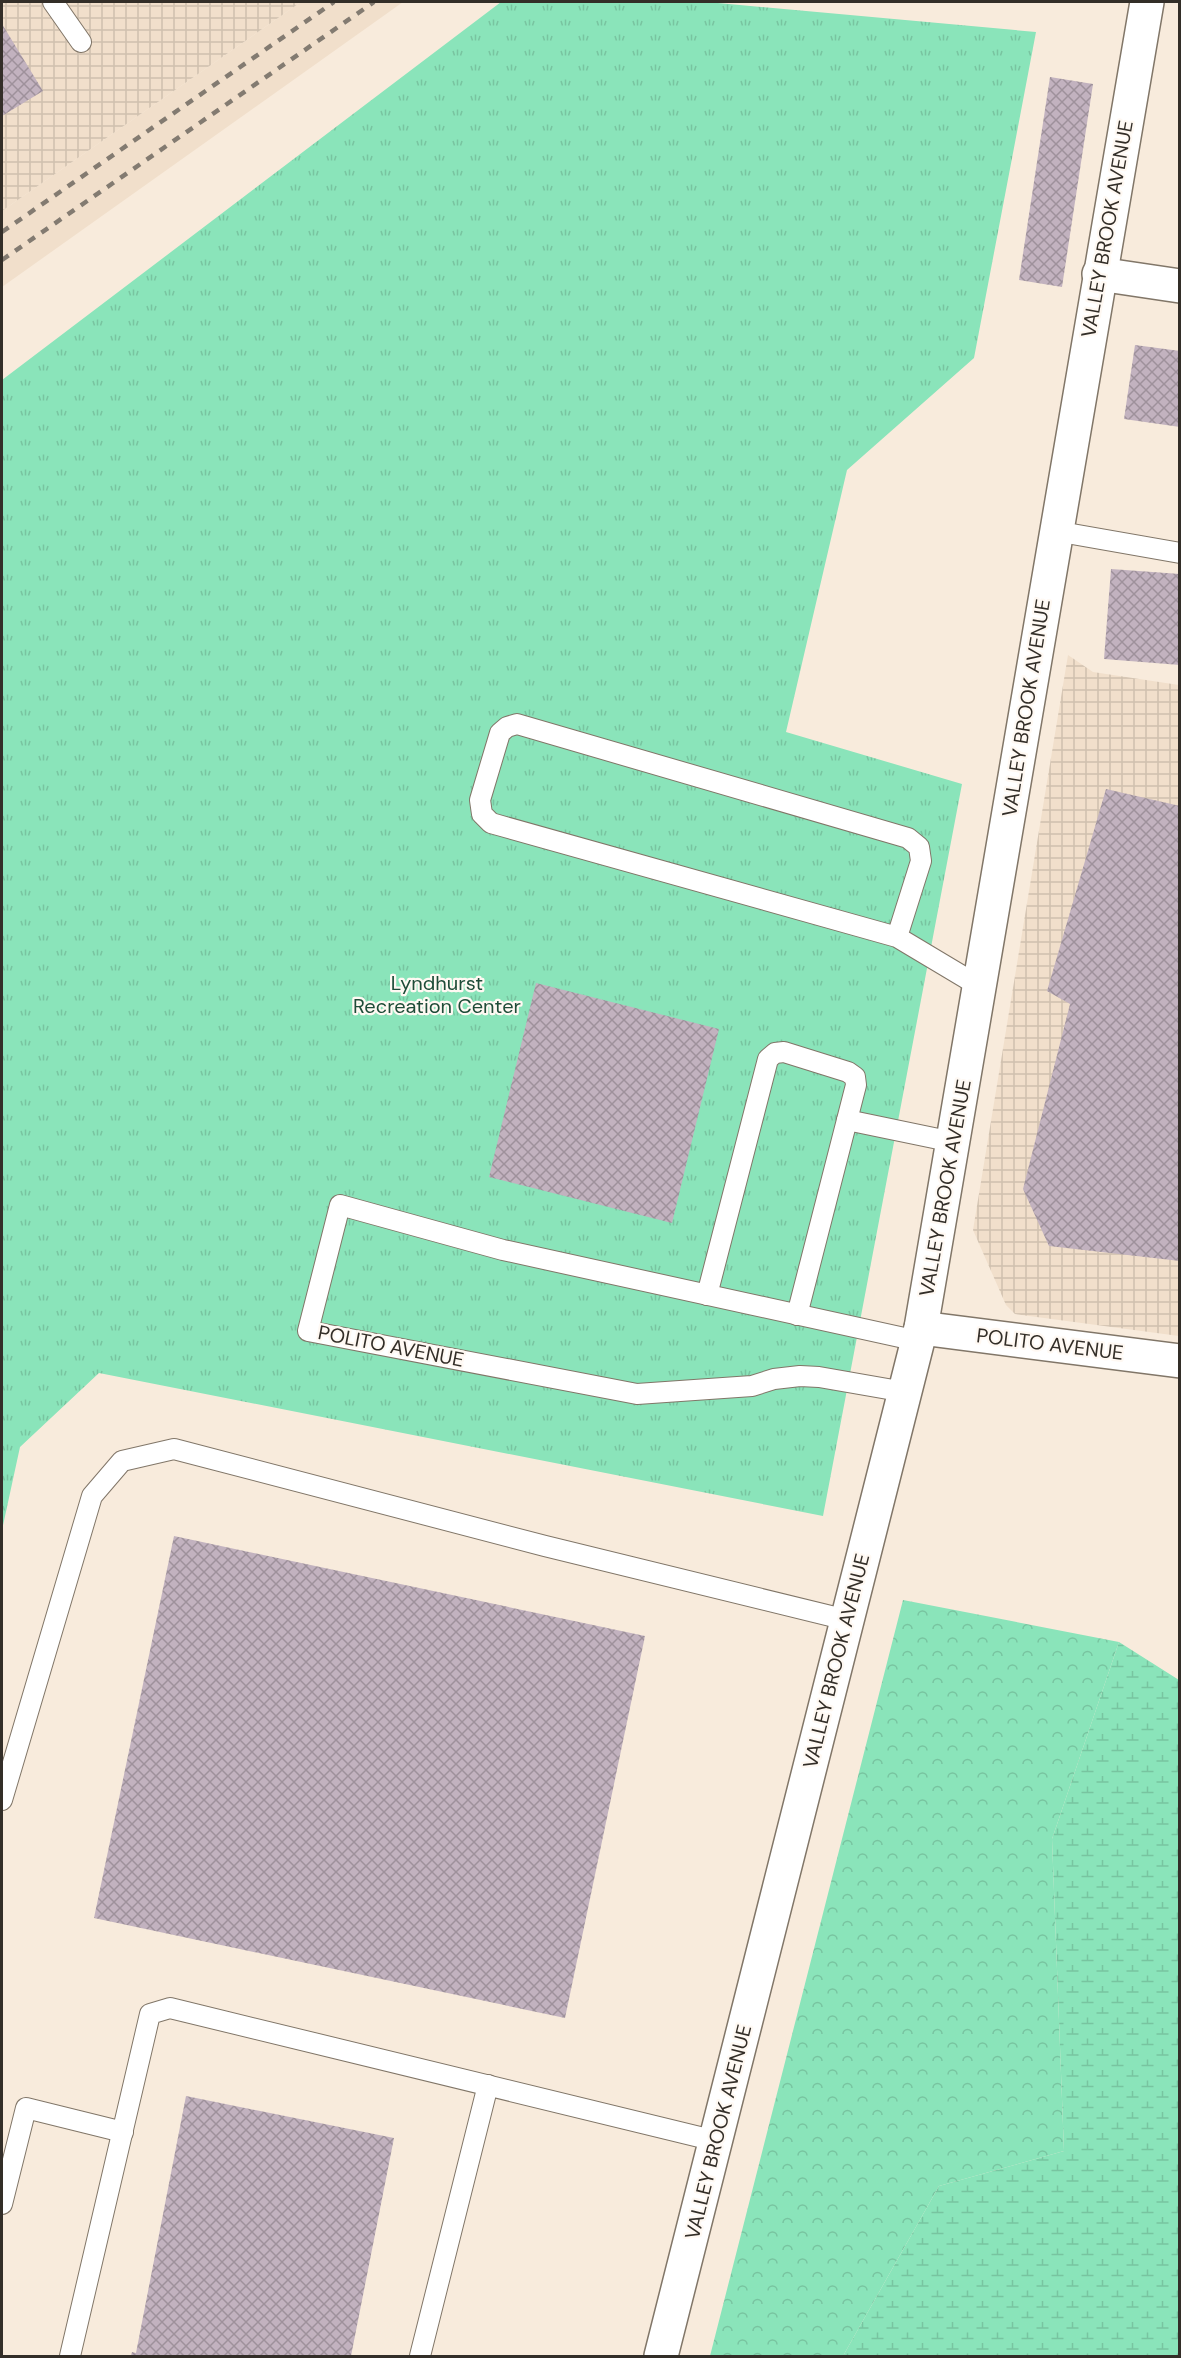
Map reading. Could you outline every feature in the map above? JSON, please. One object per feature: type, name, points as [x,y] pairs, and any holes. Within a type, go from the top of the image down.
[{"type":"street","name":"VALLEY BROOK AVENUE","points":[[661,2356],[920,1334],[1055,531],[1147,2]]},
{"type":"street","points":[[1099,274],[1179,286]]},
{"type":"street","name":"POLITO AVENUE","points":[[920,1334],[1179,1361]]},
{"type":"lane","points":[[53,2],[81,42]]},
{"type":"lane","points":[[1055,531],[1179,553]]},
{"type":"lane","points":[[897,937],[921,861],[919,847],[908,838],[518,724],[507,727],[500,733],[480,800],[482,814],[491,823],[897,937],[979,986]]},
{"type":"lane","points":[[707,1295],[768,1059],[776,1053],[784,1052],[848,1072],[855,1077],[856,1085],[797,1315]]},
{"type":"lane","points":[[847,1120],[953,1142]]},
{"type":"lane","name":"POLITO AVENUE","points":[[905,1392],[819,1377],[800,1376],[774,1379],[752,1386],[637,1394],[308,1330],[340,1205],[503,1250],[797,1315],[920,1334]]},
{"type":"lane","points":[[2,1800],[92,1496],[122,1461],[174,1449],[545,1546],[847,1620]]},
{"type":"lane","points":[[70,2356],[150,2014],[171,2008],[716,2141]]},
{"type":"lane","points":[[420,2356],[488,2085]]},
{"type":"lane","points":[[2,2204],[26,2108],[123,2132]]},
{"type":"shaded area","points":[[2,2],[301,2],[2,211]]},
{"type":"shaded area","points":[[301,2],[403,2],[2,287],[2,211]]},
{"type":"shaded area","points":[[1068,655],[1093,672],[1179,685],[1179,1336],[1015,1314],[1006,1305],[973,1230]]},
{"type":"green space","name":"Lyndhurst Recreation Center","points":[[501,2],[707,2],[1036,32],[974,358],[847,470],[786,732],[962,784],[823,1516],[99,1373],[20,1447],[2,1530],[2,380]]},
{"type":"green space","points":[[903,1600],[1119,1642],[1052,1839],[1064,2151],[939,2186],[843,2356],[710,2356]]},
{"type":"green space","points":[[1119,1642],[1179,1680],[1179,2356],[843,2356],[939,2186],[1064,2151],[1052,1839]]},
{"type":"building","points":[[2,24],[43,91],[2,116]]},
{"type":"building","points":[[1050,77],[1093,84],[1062,287],[1019,280]]},
{"type":"building","points":[[1135,345],[1180,351],[1180,427],[1124,419]]},
{"type":"building","points":[[1111,569],[1180,574],[1180,665],[1104,659]]},
{"type":"building","points":[[1106,789],[1180,806],[1180,1261],[1049,1246],[1023,1189],[1070,1004],[1047,991]]},
{"type":"building","name":"Lyndhurst Recreation Center","points":[[536,983],[719,1029],[672,1223],[489,1177]]},
{"type":"building","points":[[174,1536],[645,1636],[565,2018],[94,1918]]},
{"type":"building","points":[[186,2096],[394,2138],[351,2356],[131,2356],[132,2352],[136,2353]]},
{"type":"railway","points":[[2,232],[334,2]]},
{"type":"railway","points":[[2,260],[374,2]]}]
